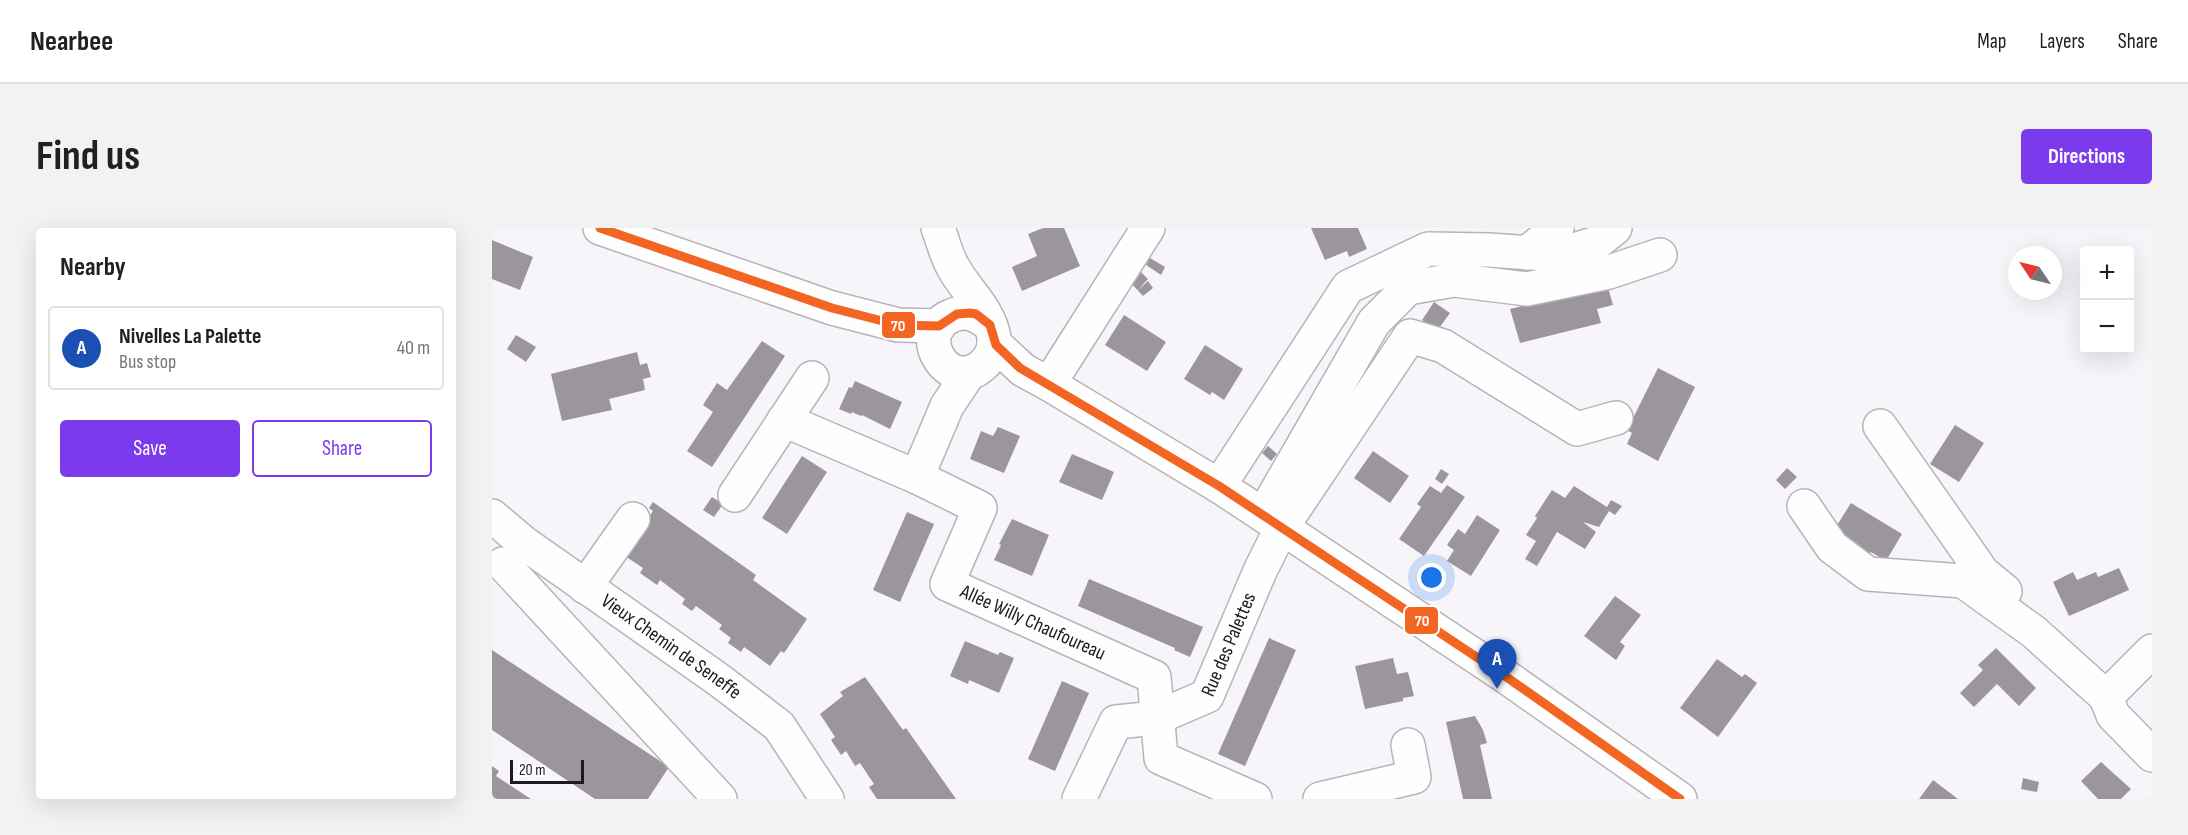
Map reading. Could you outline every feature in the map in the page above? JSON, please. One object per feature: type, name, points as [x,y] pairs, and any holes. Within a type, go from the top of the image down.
[{"type":"street","points":[[600,228],[821,305],[898,325],[962,346],[1036,377],[1219,486],[1505,676],[1680,799]]},
{"type":"street","points":[[917,477],[947,406],[976,298],[952,267],[938,228]]},
{"type":"street","points":[[1036,377],[1148,228]]},
{"type":"street","points":[[1527,253],[1557,228]]},
{"type":"street","points":[[1219,486],[1348,287],[1428,249],[1457,239],[1527,253],[1558,255],[1596,243],[1615,228]]},
{"type":"street","points":[[1272,521],[1374,322],[1408,288],[1454,280],[1527,289],[1609,272],[1659,255]]},
{"type":"street","points":[[1272,521],[1410,336],[1443,346],[1577,429],[1616,418]]},
{"type":"street","points":[[735,495],[812,378]]},
{"type":"street","name":"Allée Willy Chaufoureau","points":[[784,420],[917,477],[980,508],[947,585],[1154,677],[1156,718]]},
{"type":"street","points":[[1881,426],[1983,573],[2114,689]]},
{"type":"street","points":[[1804,506],[1832,547],[1868,574],[1963,581],[2114,689]]},
{"type":"street","name":"Vieux Chemin de Seneffe","points":[[492,516],[506,561],[585,587],[719,680],[779,726],[827,799]]},
{"type":"street","points":[[585,587],[633,519]]},
{"type":"street","name":"Rue des Palettes","points":[[1079,799],[1116,722],[1156,718],[1207,696],[1260,571],[1272,521]]},
{"type":"street","points":[[506,561],[720,799]]},
{"type":"street","points":[[2152,651],[2114,689],[2113,715],[2152,755]]},
{"type":"street","points":[[1156,718],[1161,758],[1255,799]]},
{"type":"street","points":[[1320,799],[1414,777],[1408,746]]},
{"type":"building","points":[[1043,228],[1064,228],[1080,266],[1022,291],[1012,267],[1037,256],[1028,234]]},
{"type":"building","points":[[1311,228],[1358,228],[1367,249],[1349,257],[1347,251],[1325,260]]},
{"type":"building","points":[[492,240],[533,257],[520,290],[492,279]]},
{"type":"building","points":[[1150,258],[1165,267],[1161,275],[1146,265]]},
{"type":"building","points":[[1141,272],[1148,279],[1138,290],[1148,281],[1153,288],[1143,296],[1131,283]]},
{"type":"building","points":[[1607,284],[1613,305],[1597,309],[1601,323],[1520,343],[1510,309]]},
{"type":"building","points":[[1434,302],[1450,313],[1437,331],[1422,320]]},
{"type":"building","points":[[1124,315],[1166,342],[1147,371],[1105,345]]},
{"type":"building","points":[[516,335],[536,347],[526,362],[507,349]]},
{"type":"building","points":[[762,341],[785,356],[712,467],[687,451],[713,412],[703,405],[717,383],[727,390]]},
{"type":"building","points":[[1205,345],[1243,369],[1224,400],[1212,392],[1210,395],[1184,379]]},
{"type":"building","points":[[637,352],[640,365],[647,363],[651,377],[643,379],[645,390],[609,399],[612,410],[562,421],[551,374]]},
{"type":"building","points":[[1658,368],[1695,387],[1658,461],[1627,444],[1632,433],[1627,430]]},
{"type":"building","points":[[855,381],[902,402],[890,429],[862,415],[852,412],[851,414],[839,409],[849,387],[852,388]]},
{"type":"building","points":[[1955,425],[1984,443],[1959,482],[1930,464]]},
{"type":"building","points":[[998,427],[1020,436],[1004,473],[970,459],[981,431],[993,436]]},
{"type":"building","points":[[1268,446],[1277,454],[1271,461],[1262,453]]},
{"type":"building","points":[[1373,451],[1409,476],[1390,503],[1354,478]]},
{"type":"building","points":[[1072,454],[1114,472],[1102,500],[1059,482]]},
{"type":"building","points":[[802,456],[827,472],[787,534],[762,518]]},
{"type":"building","points":[[1787,468],[1797,477],[1785,489],[1776,480]]},
{"type":"building","points":[[1441,469],[1449,474],[1442,484],[1435,479]]},
{"type":"building","points":[[1447,485],[1465,497],[1424,556],[1399,539],[1421,507],[1417,504],[1430,486],[1441,493]]},
{"type":"building","points":[[1574,486],[1607,507],[1611,500],[1622,506],[1615,515],[1609,511],[1599,527],[1583,522],[1596,532],[1585,549],[1557,532],[1537,566],[1525,559],[1536,541],[1526,535],[1552,490],[1565,498]]},
{"type":"building","points":[[712,497],[723,504],[714,517],[703,510]]},
{"type":"building","points":[[653,502],[756,575],[753,580],[807,619],[784,653],[781,651],[770,666],[744,647],[741,652],[728,643],[731,638],[719,629],[722,625],[696,606],[692,611],[682,604],[685,599],[660,580],[657,585],[640,573],[643,568],[622,554],[653,511],[649,508]]},
{"type":"building","points":[[1851,503],[1902,534],[1886,561],[1871,552],[1868,557],[1856,550],[1859,545],[1834,530]]},
{"type":"building","points":[[907,512],[934,524],[900,602],[873,590]]},
{"type":"building","points":[[1477,515],[1500,530],[1471,576],[1447,561],[1454,550],[1447,545],[1458,529],[1465,534]]},
{"type":"building","points":[[1012,519],[1049,535],[1032,576],[994,560],[1001,545],[999,544]]},
{"type":"building","points":[[2119,568],[2129,590],[2069,616],[2053,582],[2073,572],[2077,580],[2096,572],[2098,577]]},
{"type":"building","points":[[1089,579],[1203,627],[1190,657],[1174,650],[1175,648],[1078,606]]},
{"type":"building","points":[[1615,596],[1641,615],[1620,642],[1625,646],[1616,660],[1584,636]]},
{"type":"building","points":[[1269,638],[1296,650],[1245,766],[1218,754]]},
{"type":"building","points":[[965,641],[998,655],[1000,652],[1014,658],[999,693],[969,680],[968,684],[950,676]]},
{"type":"building","points":[[1996,648],[2036,688],[2019,706],[1997,684],[1974,707],[1960,693],[1983,670],[1978,665]]},
{"type":"building","points":[[492,650],[669,767],[648,799],[595,799],[492,730]]},
{"type":"building","points":[[1393,658],[1397,674],[1408,672],[1414,696],[1403,698],[1403,701],[1365,709],[1355,666]]},
{"type":"building","points":[[1717,659],[1742,677],[1745,674],[1757,683],[1718,737],[1680,708]]},
{"type":"building","points":[[865,677],[903,730],[906,728],[956,799],[877,799],[869,787],[874,784],[860,763],[855,766],[846,751],[841,755],[831,740],[835,737],[820,714],[843,696],[840,692]]},
{"type":"building","points":[[1062,681],[1089,693],[1055,771],[1028,759]]},
{"type":"building","points":[[1475,716],[1487,743],[1480,745],[1492,799],[1463,799],[1446,722]]},
{"type":"building","points":[[2101,762],[2131,789],[2121,799],[2098,799],[2081,781]]},
{"type":"building","points":[[492,766],[499,771],[496,776],[531,799],[492,799]]},
{"type":"building","points":[[2023,778],[2039,782],[2037,792],[2021,789]]},
{"type":"building","points":[[1933,780],[1958,799],[1919,799]]},
{"type":"transit line","name":"70","points":[[600,228],[832,308],[898,325],[939,326],[957,314],[976,314],[990,325],[996,345],[1020,368],[1219,486],[1505,676],[1680,799]]},
{"type":"place","name":"Nivelles La Palette","points":[[1497,689]]}]
